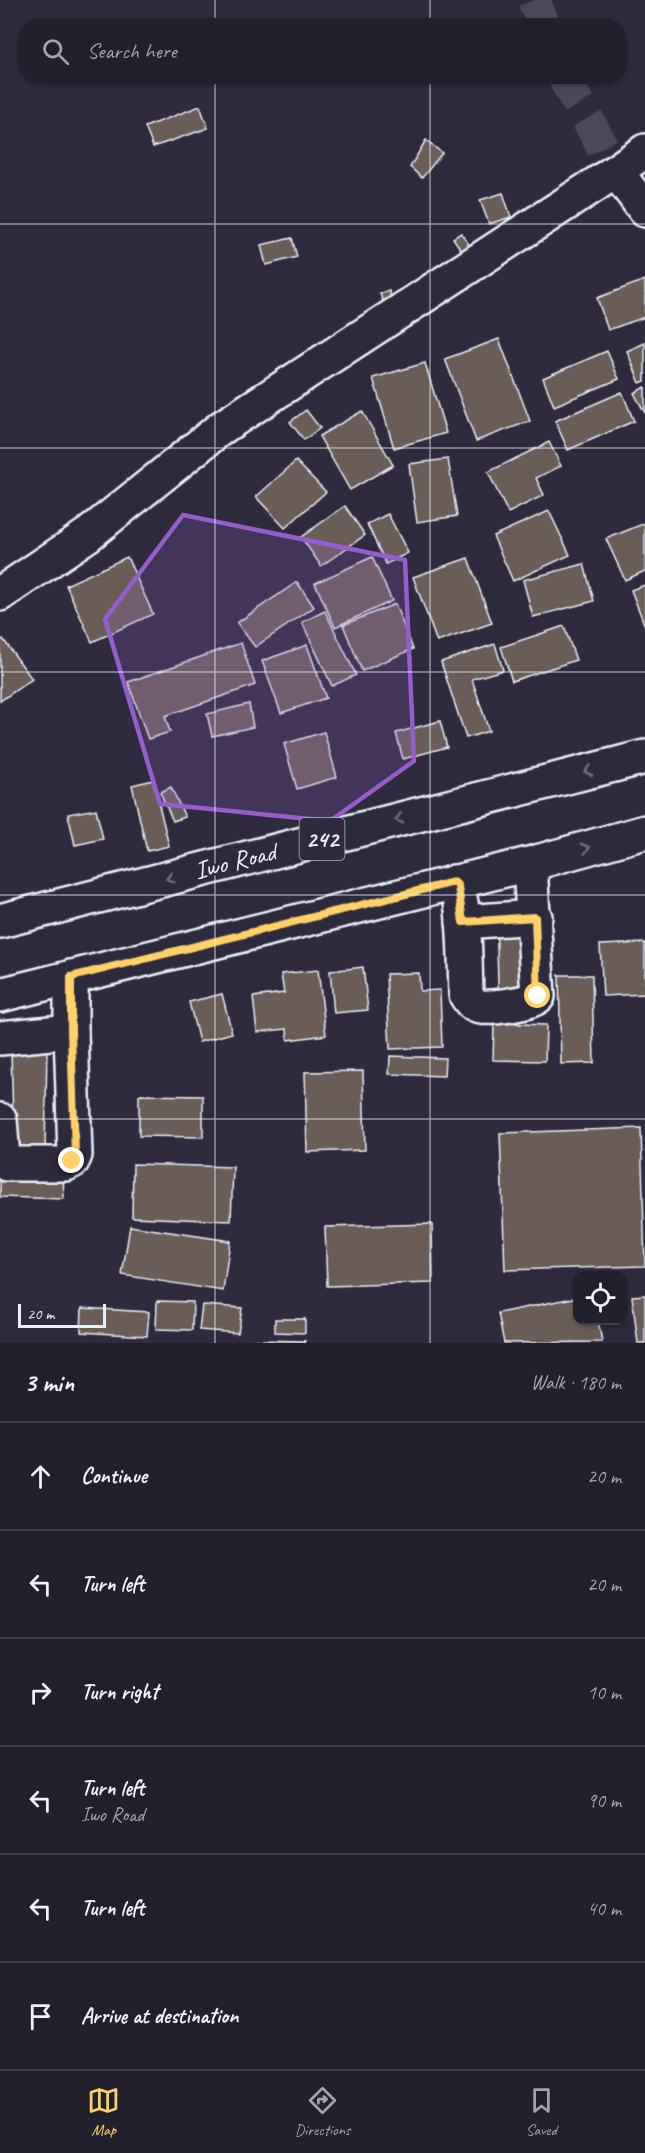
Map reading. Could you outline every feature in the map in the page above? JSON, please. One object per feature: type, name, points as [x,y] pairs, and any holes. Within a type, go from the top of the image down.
[{"type":"main road","points":[[0,594],[88,534],[220,428],[645,151]]},
{"type":"main road","points":[[616,171],[645,210]]},
{"type":"main road","name":"Iwo Road","points":[[0,921],[645,757]]},
{"type":"main road","points":[[0,995],[537,862],[645,832]]},
{"type":"main road","points":[[454,882],[458,886],[463,922],[466,995],[471,1003],[480,1007],[528,1002],[538,996],[531,868],[537,862]]},
{"type":"main road","points":[[463,922],[535,917]]},
{"type":"main road","points":[[0,1120],[3,1158],[7,1164],[66,1164],[72,1161],[75,1155],[71,977]]},
{"type":"main road","points":[[0,1038],[71,1031]]},
{"type":"highlighted area","points":[[183,515],[405,560],[414,761],[330,821],[160,804],[105,619]]},
{"type":"building","points":[[200,106],[208,128],[153,147],[145,127]]},
{"type":"building","points":[[426,140],[442,153],[422,178],[410,167]]},
{"type":"building","points":[[503,193],[511,217],[489,224],[480,200]]},
{"type":"building","points":[[461,233],[474,252],[466,257],[453,238]]},
{"type":"building","points":[[292,238],[297,257],[266,265],[261,245]]},
{"type":"building","points":[[645,280],[645,317],[608,330],[597,298]]},
{"type":"building","points":[[389,291],[395,307],[387,310],[380,294]]},
{"type":"building","points":[[499,339],[530,421],[476,441],[445,359]]},
{"type":"building","points":[[645,343],[645,381],[640,383],[627,351]]},
{"type":"building","points":[[607,351],[619,379],[554,406],[543,378]]},
{"type":"building","points":[[425,363],[446,433],[394,448],[373,378]]},
{"type":"building","points":[[645,387],[645,413],[634,393]]},
{"type":"building","points":[[622,392],[634,421],[568,450],[555,421]]},
{"type":"building","points":[[306,410],[320,428],[304,440],[290,422]]},
{"type":"building","points":[[362,411],[393,465],[350,490],[319,436]]},
{"type":"building","points":[[549,442],[561,466],[536,478],[544,495],[508,513],[488,472]]},
{"type":"building","points":[[448,459],[457,516],[417,522],[409,464]]},
{"type":"building","points":[[296,461],[326,492],[285,528],[256,497]]},
{"type":"building","points":[[345,506],[365,535],[321,566],[301,537]]},
{"type":"building","points":[[549,511],[570,555],[513,581],[493,536]]},
{"type":"building","points":[[388,514],[408,553],[386,564],[367,524]]},
{"type":"building","points":[[645,523],[645,571],[625,580],[606,539]]},
{"type":"building","points":[[127,557],[153,614],[92,642],[66,585]]},
{"type":"building","points":[[372,557],[392,601],[335,627],[315,583]]},
{"type":"building","points":[[468,558],[492,623],[437,642],[413,577]]},
{"type":"building","points":[[584,564],[594,601],[533,617],[523,580]]},
{"type":"building","points":[[297,582],[314,607],[255,647],[237,623]]},
{"type":"building","points":[[645,585],[645,626],[631,590]]},
{"type":"building","points":[[395,604],[413,649],[362,671],[343,625]]},
{"type":"building","points":[[325,611],[356,675],[332,686],[302,622]]},
{"type":"building","points":[[564,626],[576,660],[512,681],[501,647]]},
{"type":"building","points":[[3,639],[32,679],[0,701],[0,641]]},
{"type":"building","points":[[241,643],[255,685],[165,716],[170,732],[148,739],[128,682]]},
{"type":"building","points":[[495,644],[503,670],[472,679],[489,731],[466,738],[441,662]]},
{"type":"building","points":[[307,645],[326,698],[281,713],[262,661]]},
{"type":"building","points":[[249,704],[253,727],[212,736],[207,714]]},
{"type":"building","points":[[440,721],[447,747],[403,759],[396,733]]},
{"type":"building","points":[[324,732],[337,777],[297,789],[284,744]]},
{"type":"building","points":[[153,780],[169,846],[147,851],[132,785]]},
{"type":"building","points":[[171,787],[185,817],[173,821],[160,792]]},
{"type":"building","points":[[96,809],[103,839],[75,845],[68,814]]},
{"type":"building","points":[[542,913],[544,1013],[499,1015],[496,914]]},
{"type":"building","points":[[645,943],[645,994],[603,996],[600,945]]},
{"type":"building","points":[[363,967],[368,1010],[334,1013],[330,971]]},
{"type":"building","points":[[318,970],[326,1035],[288,1040],[287,1029],[257,1032],[253,997],[284,993],[281,974]]},
{"type":"building","points":[[419,973],[420,991],[440,990],[442,1047],[390,1049],[386,974]]},
{"type":"building","points":[[559,975],[592,975],[594,1063],[561,1064]]},
{"type":"building","points":[[222,994],[232,1033],[199,1042],[189,1002]]},
{"type":"building","points":[[494,1023],[546,1025],[545,1061],[493,1060]]},
{"type":"building","points":[[47,1051],[45,1150],[14,1151],[11,1053]]},
{"type":"building","points":[[390,1056],[445,1058],[444,1076],[389,1074]]},
{"type":"building","points":[[363,1071],[365,1150],[307,1152],[305,1072]]},
{"type":"building","points":[[139,1095],[203,1096],[203,1137],[139,1136]]},
{"type":"building","points":[[641,1128],[645,1266],[505,1270],[500,1133]]},
{"type":"building","points":[[133,1164],[233,1167],[231,1221],[132,1217]]},
{"type":"building","points":[[0,1170],[63,1171],[64,1199],[0,1197]]},
{"type":"building","points":[[432,1224],[433,1283],[327,1286],[325,1227]]},
{"type":"building","points":[[130,1226],[230,1241],[223,1291],[122,1275]]},
{"type":"building","points":[[645,1295],[645,1343],[638,1343],[632,1296]]},
{"type":"building","points":[[573,1298],[573,1325],[599,1325],[602,1342],[504,1343],[498,1313]]},
{"type":"building","points":[[157,1301],[193,1302],[192,1330],[156,1329]]},
{"type":"building","points":[[202,1305],[242,1308],[238,1333],[199,1330]]},
{"type":"building","points":[[82,1308],[149,1312],[147,1336],[81,1332]]},
{"type":"building","points":[[275,1319],[305,1319],[305,1333],[275,1332]]},
{"type":"building","points":[[254,1340],[305,1341],[304,1343],[254,1343]]},
{"type":"tunnel","points":[[534,0],[541,18]]},
{"type":"tunnel","points":[[567,84],[616,171]]},
{"type":"route","points":[[72,1161],[75,1155],[71,977],[454,882],[458,886],[463,922],[535,917],[538,996]]}]
